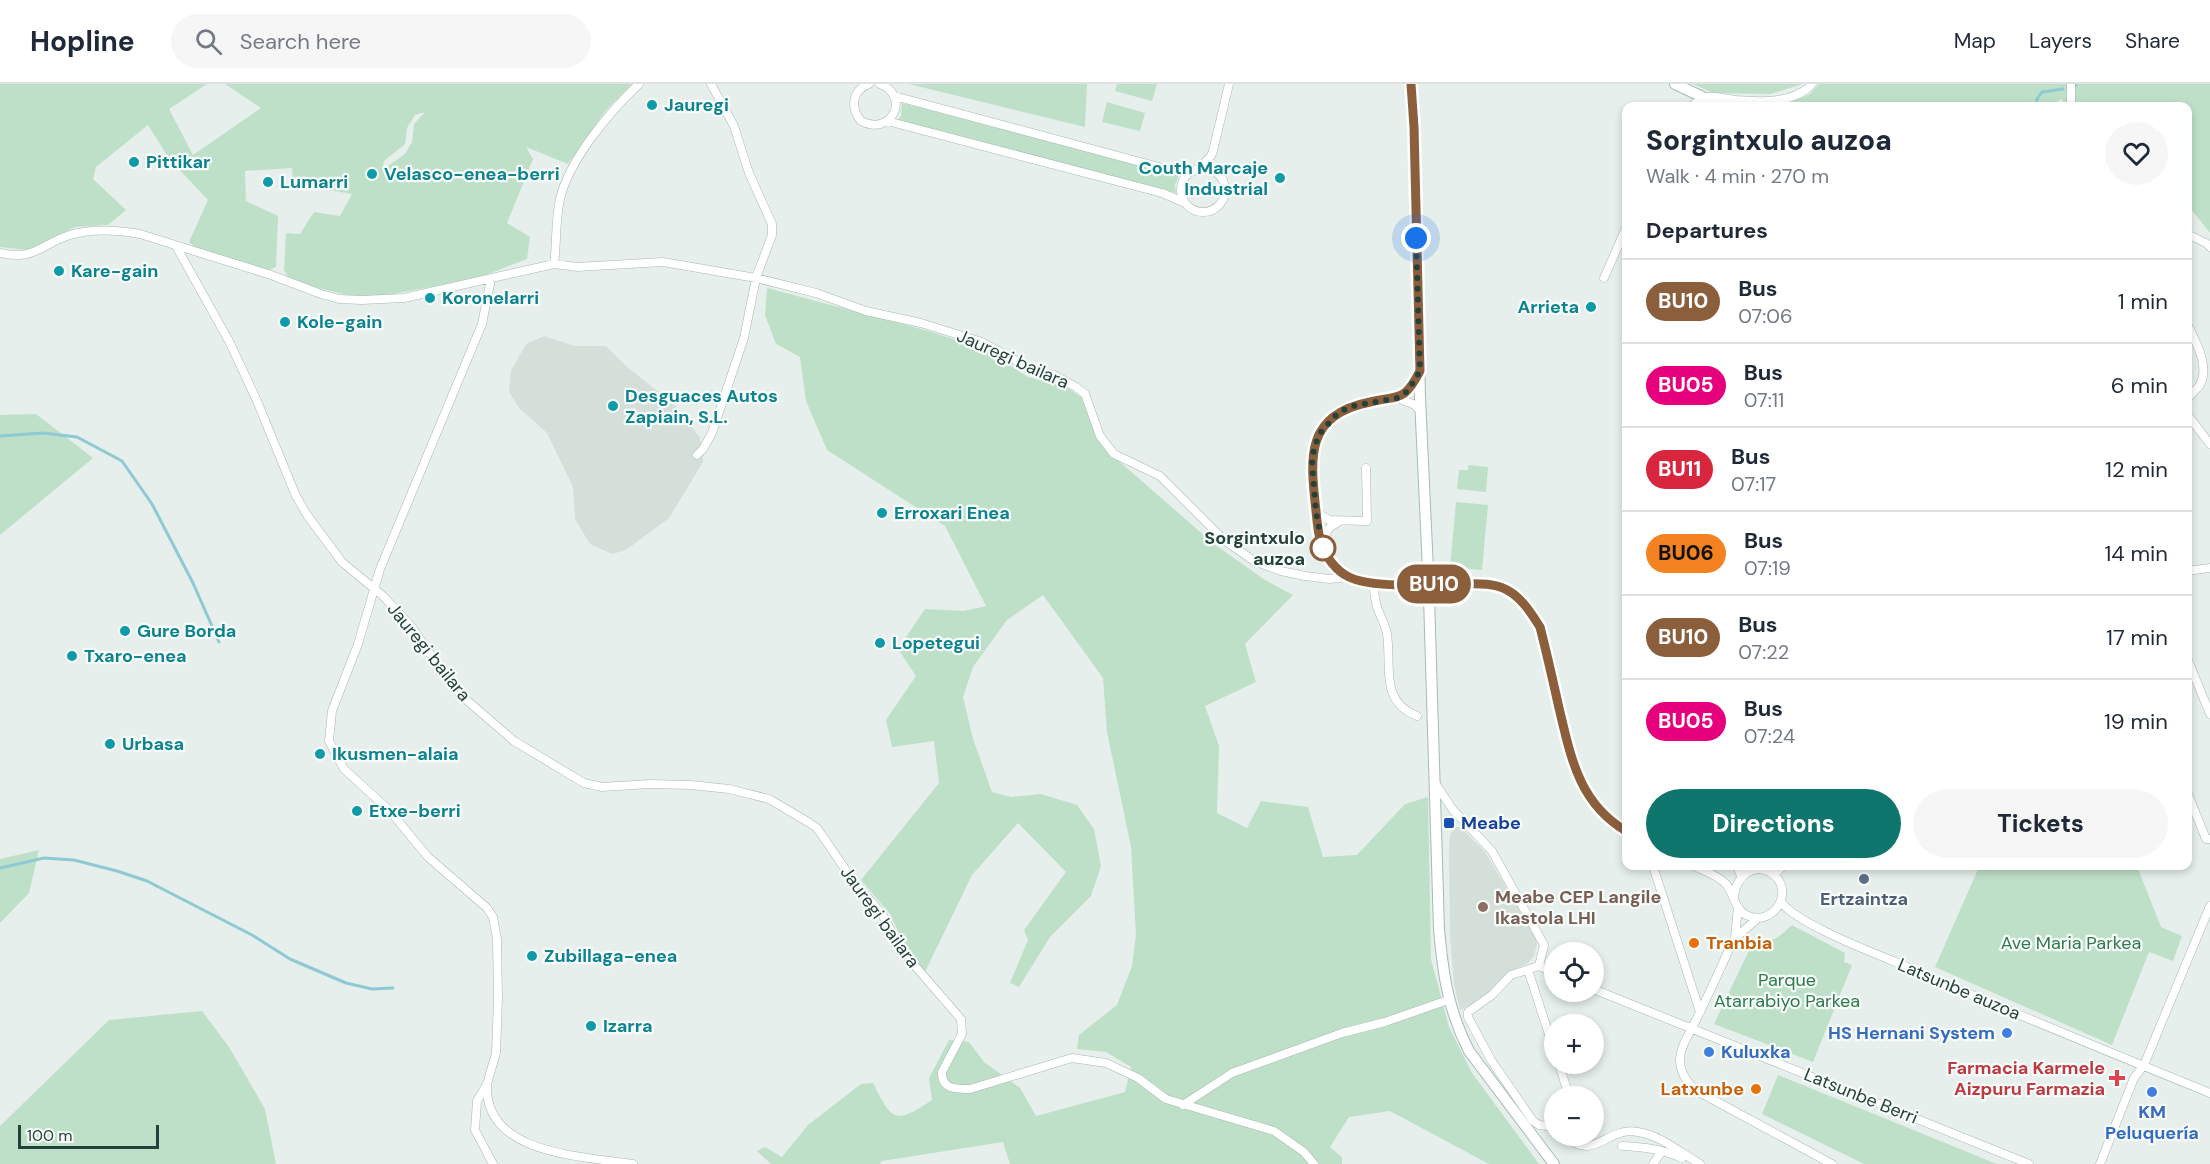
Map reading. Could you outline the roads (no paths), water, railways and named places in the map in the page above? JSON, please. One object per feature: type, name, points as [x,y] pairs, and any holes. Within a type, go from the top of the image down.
[{"type":"main road","points":[[1411,84],[1442,969],[1448,1000],[1459,1032],[1469,1051],[1554,1164]]},
{"type":"main road","points":[[1675,84],[1713,102]]},
{"type":"street","points":[[554,264],[557,218],[566,178],[603,124],[639,84]]},
{"type":"street","points":[[697,454],[703,449],[712,432],[744,338],[756,278],[769,246],[772,224],[749,172],[734,126],[711,84]]},
{"type":"street","points":[[870,84],[858,91],[854,98],[856,115],[868,124],[881,124],[887,121],[895,110],[894,96],[885,85]]},
{"type":"street","points":[[1698,102],[1704,98],[1773,101],[1797,95],[1812,84]]},
{"type":"street","points":[[2071,84],[2071,102]]},
{"type":"street","points":[[887,121],[1162,193],[1184,202],[1196,211],[1210,211],[1216,208],[1224,196],[1225,189],[1211,156],[1227,85]]},
{"type":"street","points":[[894,96],[1174,171],[1207,169],[1217,174]]},
{"type":"street","points":[[1184,202],[1181,184],[1185,177],[1211,156]]},
{"type":"street","name":"Jauregi bailara","points":[[0,253],[26,255],[68,235],[97,230],[122,231],[140,234],[271,274],[339,299],[383,301],[554,264],[578,267],[663,262],[756,278],[816,293],[866,310],[921,322],[982,342],[1033,370],[1054,375],[1085,394],[1100,436],[1114,454],[1160,476],[1224,540],[1254,561],[1281,571],[1329,579],[1348,577],[1373,583],[1486,584],[1506,590],[1528,608],[1540,627],[1572,763],[1585,789],[1600,811],[1622,828]]},
{"type":"street","points":[[2192,236],[2210,247]]},
{"type":"street","points":[[1604,278],[1622,237]]},
{"type":"street","name":"Jauregi bailara","points":[[176,246],[230,343],[257,400],[296,496],[325,541],[342,562],[374,591],[383,596],[412,627],[442,672],[463,698],[513,741],[584,783],[602,787],[650,784],[691,785],[750,793],[769,800],[817,828],[854,882],[882,914],[902,951],[961,1019],[962,1034],[942,1072],[945,1085],[954,1089],[970,1089],[1072,1058],[1092,1060],[1121,1068],[1166,1099],[1183,1106],[1274,1131],[1304,1152],[1314,1164]]},
{"type":"street","name":"Jauregi bailara","points":[[491,279],[482,324],[389,546],[332,711],[329,741],[344,769],[389,810],[428,858],[487,908],[493,917],[497,939],[496,1053],[487,1084],[477,1101],[475,1130],[484,1150],[494,1164]]},
{"type":"street","points":[[2192,334],[2206,366],[2200,385],[2192,394]]},
{"type":"street","points":[[1348,577],[1335,567],[1321,544],[1312,463],[1314,448],[1320,433],[1339,412],[1353,406],[1397,398],[1408,391],[1420,371]]},
{"type":"street","points":[[1397,398],[1413,404],[1421,411]]},
{"type":"street","points":[[2192,421],[2210,444]]},
{"type":"street","points":[[1316,512],[1329,520],[1367,521],[1366,468]]},
{"type":"street","points":[[1321,544],[1329,528],[1340,521]]},
{"type":"street","points":[[2192,570],[2210,568]]},
{"type":"street","points":[[1373,583],[1377,608],[1387,632],[1391,693],[1397,703],[1407,712],[1417,716]]},
{"type":"street","points":[[2192,670],[2210,714]]},
{"type":"street","points":[[2192,685],[2197,683]]},
{"type":"street","points":[[1434,782],[1453,810],[1492,851],[1544,945],[1539,966]]},
{"type":"street","points":[[2192,804],[2206,839],[2210,839]]},
{"type":"street","points":[[1654,870],[1700,1012]]},
{"type":"street","points":[[1701,870],[1726,884],[1738,907],[1747,915],[1758,918]]},
{"type":"street","points":[[1739,870],[1741,876]]},
{"type":"street","points":[[1734,897],[1737,882],[1741,876],[1756,870],[1765,870],[1774,875],[1781,887],[1781,902],[1771,914],[1758,918],[1735,938]]},
{"type":"street","points":[[1774,875],[1780,870]]},
{"type":"street","name":"Latsunbe auzoa","points":[[1781,902],[1793,915],[1869,951],[1998,1007],[2210,1093]]},
{"type":"street","points":[[2100,1164],[2134,1078],[2144,1065],[2210,906]]},
{"type":"street","points":[[1738,907],[1735,938],[1682,1046],[1680,1060],[1682,1073],[1693,1088],[1832,1164]]},
{"type":"street","points":[[1544,968],[1539,966],[1511,975],[1492,995],[1468,1012],[1468,1017],[1491,1060],[1533,1120],[1544,1126]]},
{"type":"street","points":[[1528,970],[1544,1019]]},
{"type":"street","name":"Latsunbe Berri","points":[[1604,993],[2029,1164]]},
{"type":"street","points":[[1183,1106],[1232,1073],[1342,1033],[1385,1022],[1448,1000]]},
{"type":"street","points":[[487,1084],[490,1110],[505,1130],[523,1142],[578,1155],[633,1164]]},
{"type":"street","points":[[1604,1139],[1622,1131],[1645,1133],[1699,1164]]},
{"type":"street","points":[[1622,1146],[1662,1150],[1699,1164]]},
{"type":"street","points":[[1653,1164],[1662,1150]]},
{"type":"waterway","points":[[2037,102],[2042,92],[2063,89]]},
{"type":"waterway","points":[[0,436],[43,433],[77,437],[122,461],[152,504],[193,583],[219,642]]},
{"type":"waterway","points":[[0,868],[44,858],[74,860],[117,871],[147,881],[252,935],[290,959],[346,983],[372,989],[393,988]]},
{"type":"place","name":"Jauregi","points":[[652,105]]},
{"type":"place","name":"Pittikar","points":[[134,162]]},
{"type":"place","name":"Velasco-enea-berri","points":[[372,174]]},
{"type":"place","name":"Couth Marcaje Industrial","points":[[1280,178]]},
{"type":"place","name":"Lumarri","points":[[268,182]]},
{"type":"place","name":"Kare-gain","points":[[59,271]]},
{"type":"place","name":"Koronelarri","points":[[430,298]]},
{"type":"place","name":"Arrieta","points":[[1591,307]]},
{"type":"place","name":"Kole-gain","points":[[285,322]]},
{"type":"place","name":"Desguaces Autos Zapiain, S.L.","points":[[613,406]]},
{"type":"place","name":"Erroxari Enea","points":[[882,513]]},
{"type":"place","name":"Sorgintxulo auzoa","points":[[1323,548]]},
{"type":"place","name":"Gure Borda","points":[[125,631]]},
{"type":"place","name":"Lopetegui","points":[[880,643]]},
{"type":"place","name":"Txaro-enea","points":[[72,656]]},
{"type":"place","name":"Urbasa","points":[[110,744]]},
{"type":"place","name":"Ikusmen-alaia","points":[[320,754]]},
{"type":"place","name":"Etxe-berri","points":[[357,811]]},
{"type":"place","name":"Meabe","points":[[1449,823]]},
{"type":"place","name":"Ertzaintza","points":[[1864,879]]},
{"type":"place","name":"Meabe CEP Langile Ikastola LHI","points":[[1483,907]]},
{"type":"place","name":"Tranbia","points":[[1694,943]]},
{"type":"place","name":"Zubillaga-enea","points":[[532,956]]},
{"type":"place","name":"Izarra","points":[[591,1026]]},
{"type":"place","name":"HS Hernani System","points":[[2007,1033]]},
{"type":"place","name":"Kuluxka","points":[[1709,1052]]},
{"type":"place","name":"Farmacia Karmele Aizpuru Farmazia","points":[[2117,1078]]},
{"type":"place","name":"Latxunbe","points":[[1756,1089]]},
{"type":"place","name":"KM Peluquería","points":[[2152,1092]]},
{"type":"park label","name":"Ave Maria Parkea","points":[[2071,943]]},
{"type":"park label","name":"Parque Atarrabiyo Parkea","points":[[1787,990]]}]
